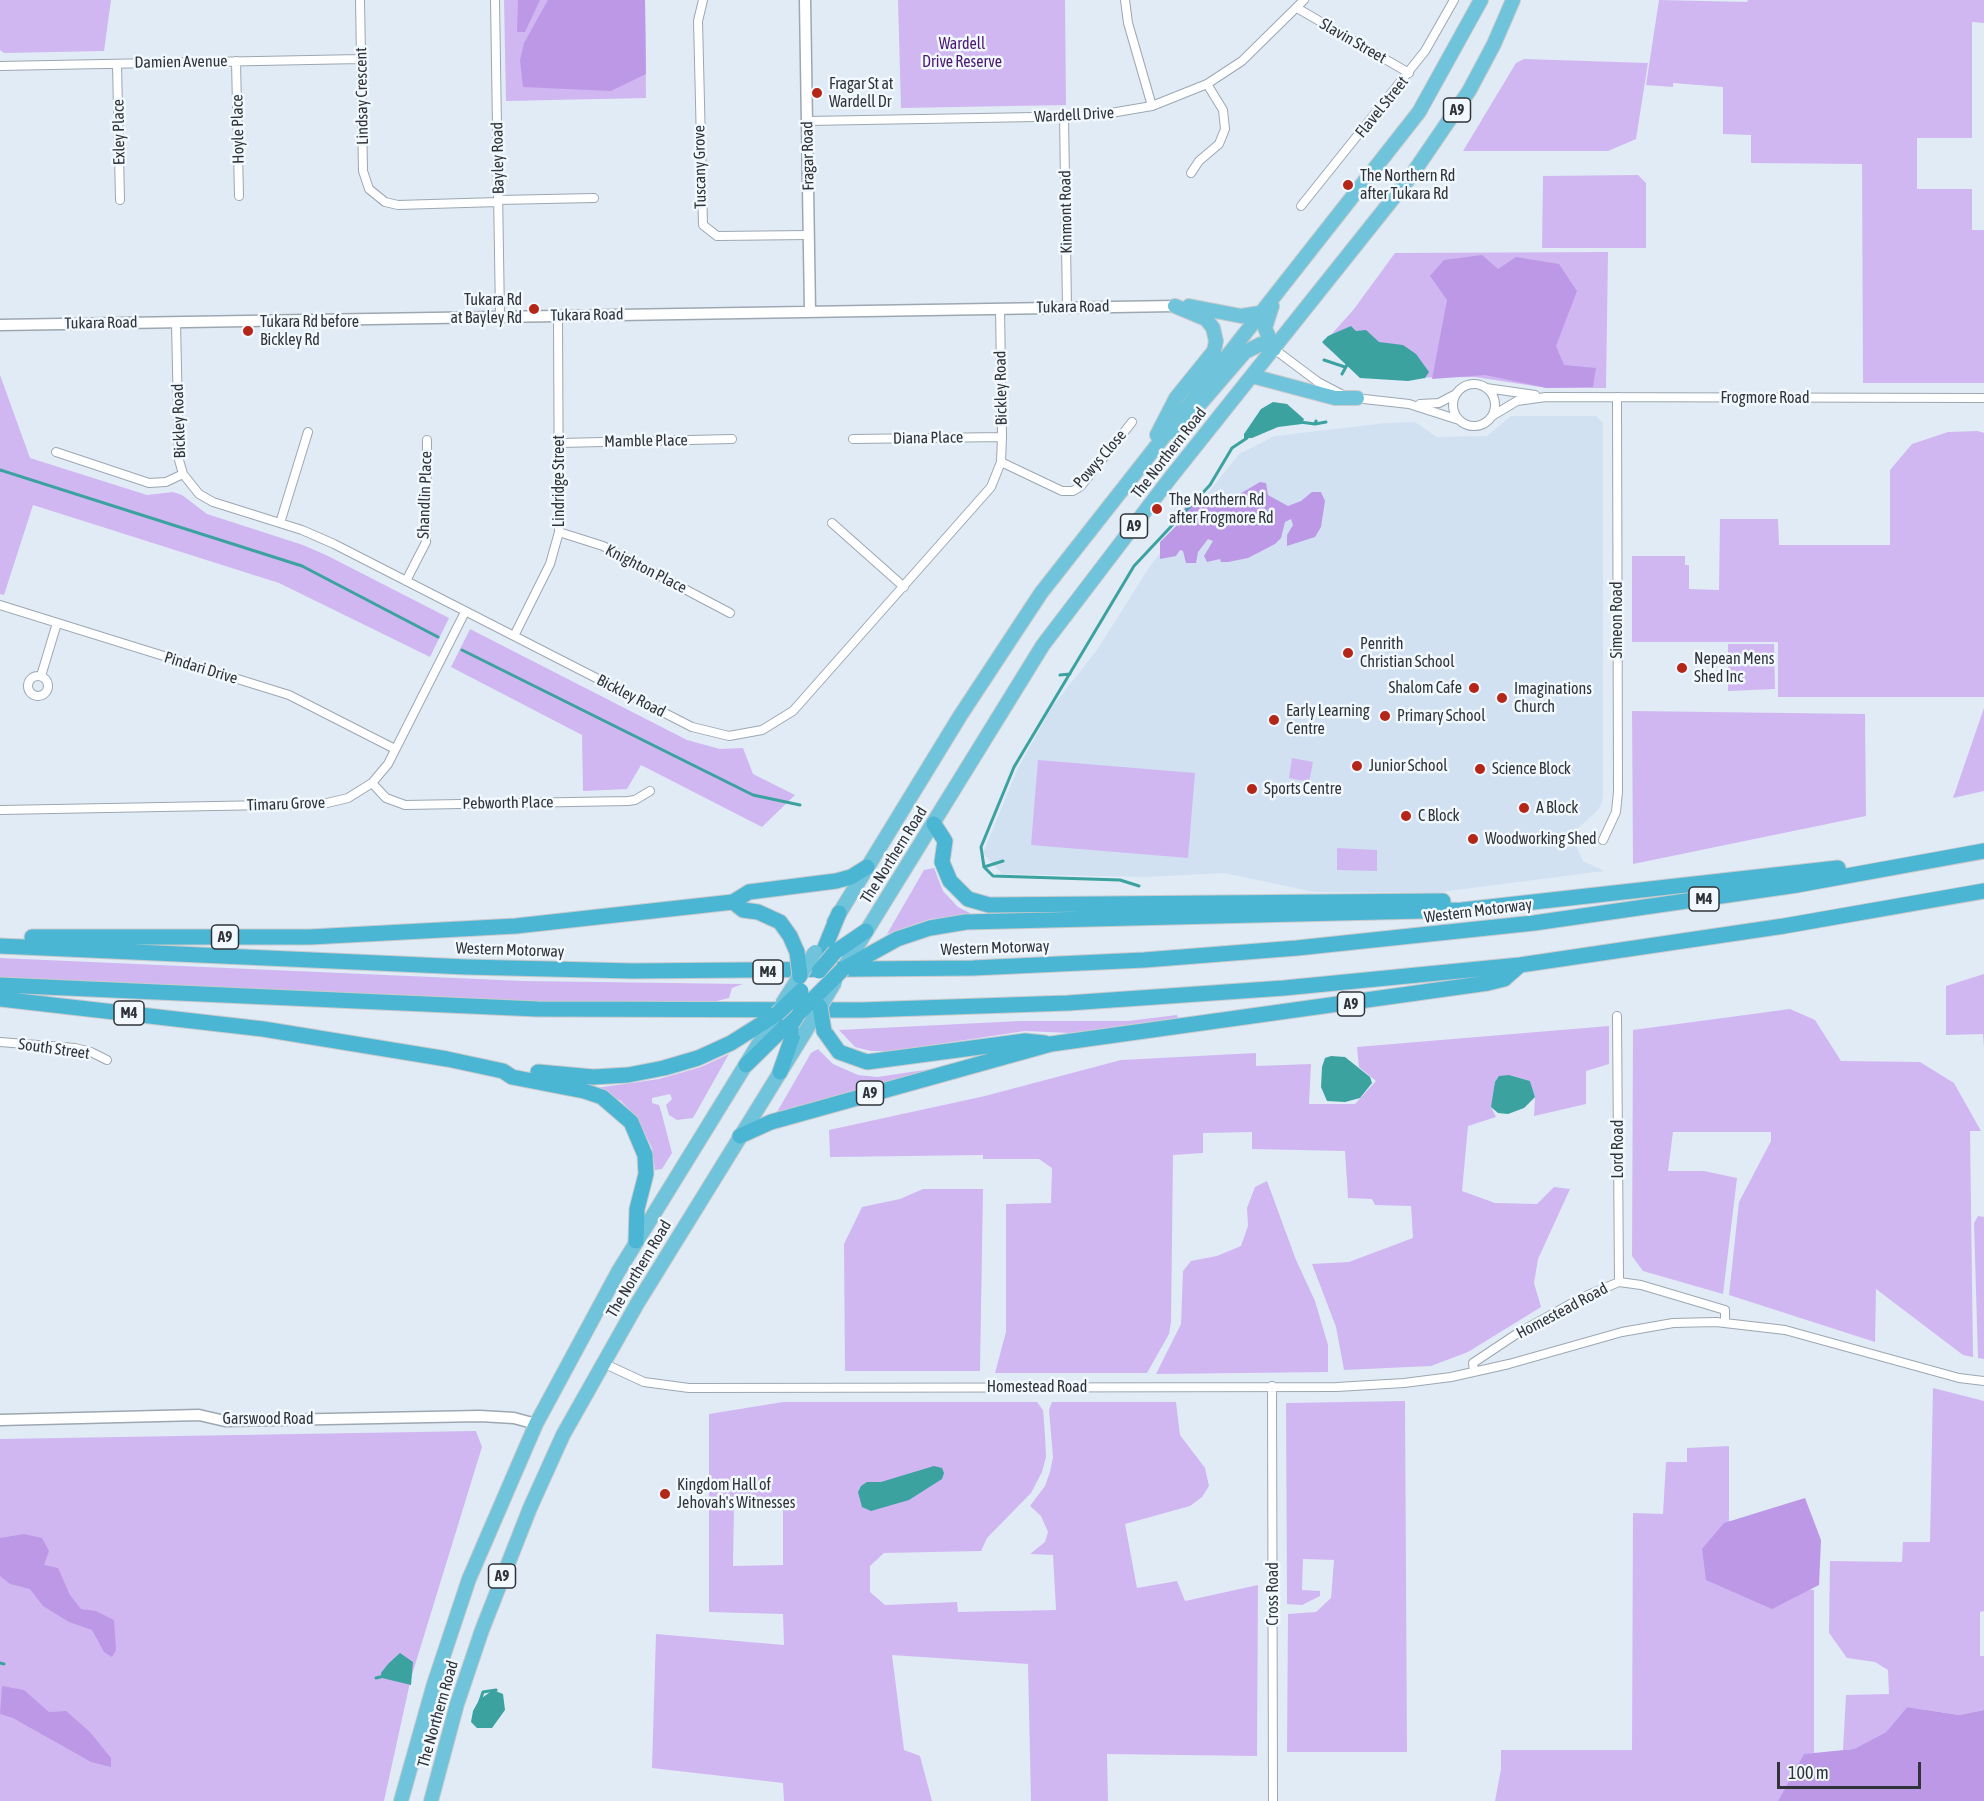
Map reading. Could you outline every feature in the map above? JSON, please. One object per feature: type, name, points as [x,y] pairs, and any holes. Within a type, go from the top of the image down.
[{"type":"highway","name":"The Northern Road","points":[[839,913],[1009,639],[1041,593],[1419,112],[1481,0]]},
{"type":"highway","name":"The Northern Road","points":[[843,969],[1043,645],[1411,176],[1449,123],[1494,44],[1513,0]]},
{"type":"highway","points":[[1274,349],[1266,336],[1266,319],[1284,283]]},
{"type":"highway","points":[[1144,461],[1176,398],[1214,351],[1216,341],[1213,328],[1206,319],[1174,306]]},
{"type":"highway","points":[[1174,306],[1199,306],[1241,316],[1260,313]]},
{"type":"highway","points":[[1144,461],[1187,421],[1245,352],[1261,344],[1274,349]]},
{"type":"highway","points":[[1252,376],[1335,398],[1357,398]]},
{"type":"highway","name":"M4","points":[[934,824],[945,841],[942,862],[950,881],[968,899],[989,906],[1539,900],[1856,865],[1875,872]]},
{"type":"highway","name":"Western Motorway","points":[[0,946],[546,970],[769,972],[973,968],[1144,960],[1431,935],[1670,905],[1875,872],[1984,851]]},
{"type":"highway","name":"A9","points":[[0,946],[24,937],[275,937],[411,933],[553,923],[734,902],[749,892],[836,881],[851,877],[867,867]]},
{"type":"highway","name":"M4","points":[[0,985],[526,1008],[862,1010],[1203,995],[1520,964],[1784,926],[1984,891]]},
{"type":"highway","points":[[746,1065],[794,1032],[843,969],[871,951],[913,933],[966,922],[1412,913],[1524,904],[1539,900]]},
{"type":"highway","points":[[734,902],[743,910],[758,912],[780,922],[797,952],[800,1012],[780,1072]]},
{"type":"highway","points":[[839,913],[819,971],[819,999],[824,1031],[839,1052],[867,1062],[1025,1041],[1051,1044]]},
{"type":"highway","points":[[777,1014],[824,952],[866,931]]},
{"type":"highway","name":"A9","points":[[740,1136],[771,1122],[1051,1044],[1477,984],[1504,979],[1520,964]]},
{"type":"highway","points":[[800,984],[819,971]]},
{"type":"highway","name":"M4","points":[[0,999],[235,1025],[503,1071],[512,1077],[574,1088],[602,1097],[631,1122],[645,1155],[646,1174],[637,1209],[636,1241]]},
{"type":"highway","points":[[800,1012],[819,999]]},
{"type":"highway","name":"The Northern Road","points":[[401,1801],[434,1684],[465,1590],[507,1487],[536,1424],[594,1314],[636,1241],[777,1014]]},
{"type":"highway","name":"M4","points":[[503,1071],[514,1068],[574,1076],[628,1075],[664,1068],[698,1058],[749,1032],[777,1014]]},
{"type":"highway","name":"The Northern Road","points":[[431,1801],[457,1704],[505,1569],[563,1435],[603,1363],[780,1072]]},
{"type":"street","name":"Lindsay Crescent","points":[[360,0],[363,171],[370,190]]},
{"type":"street","name":"Bayley Road","points":[[495,0],[500,316]]},
{"type":"street","name":"Tuscany Grove","points":[[703,0],[698,21],[703,225],[717,236],[809,235]]},
{"type":"street","name":"Fragar Road","points":[[805,0],[810,311]]},
{"type":"street","points":[[1125,0],[1128,23],[1152,106]]},
{"type":"street","name":"Wardell Drive","points":[[807,121],[1064,117],[1119,113],[1152,106],[1207,84],[1250,55],[1304,0]]},
{"type":"street","name":"Flavel Street","points":[[1301,207],[1409,73],[1425,51],[1454,0]]},
{"type":"street","name":"Slavin Street","points":[[1297,8],[1409,73]]},
{"type":"street","name":"Damien Avenue","points":[[0,66],[361,58]]},
{"type":"street","name":"Hoyle Place","points":[[236,61],[239,196]]},
{"type":"street","name":"Exley Place","points":[[117,64],[120,200]]},
{"type":"street","points":[[1191,173],[1199,161],[1219,144],[1225,129],[1223,110],[1207,84]]},
{"type":"street","name":"Kinmont Road","points":[[1064,117],[1067,307]]},
{"type":"street","points":[[360,196],[370,190],[385,202],[398,204],[594,198]]},
{"type":"street","name":"Tukara Road","points":[[0,325],[1174,306]]},
{"type":"street","name":"Bickley Road","points":[[176,322],[179,453],[183,474],[206,498],[334,544],[692,728],[723,736],[743,735],[772,725],[793,711],[986,495],[1001,462],[1000,308]]},
{"type":"street","name":"Lindridge Street","points":[[514,636],[550,564],[559,532],[558,316]]},
{"type":"street","points":[[1274,349],[1324,386],[1357,398],[1410,404],[1439,403],[1471,385],[1486,388],[1495,401],[1492,416],[1486,423],[1476,426],[1467,425],[1459,420],[1410,404]]},
{"type":"street","name":"Frogmore Road","points":[[1486,388],[1546,397]]},
{"type":"street","points":[[1458,392],[1453,407],[1459,420]]},
{"type":"street","name":"Frogmore Road","points":[[1492,416],[1517,401],[1546,397],[1984,398]]},
{"type":"street","name":"Simeon Road","points":[[1604,840],[1616,812],[1618,792],[1617,397]]},
{"type":"street","name":"Powys Close","points":[[1001,462],[1062,491],[1073,491],[1082,486],[1132,422]]},
{"type":"street","points":[[280,523],[308,432]]},
{"type":"street","name":"Diana Place","points":[[853,439],[1002,437]]},
{"type":"street","name":"Mamble Place","points":[[560,442],[732,439]]},
{"type":"street","name":"Shandlin Place","points":[[406,580],[426,542],[427,440]]},
{"type":"street","points":[[56,452],[149,483],[166,482],[183,474]]},
{"type":"street","points":[[832,523],[904,587]]},
{"type":"street","name":"Knighton Place","points":[[559,532],[603,546],[730,613]]},
{"type":"street","name":"Pindari Drive","points":[[0,605],[289,695],[395,749]]},
{"type":"street","name":"Timaru Grove","points":[[0,810],[323,804],[348,798],[372,783],[395,749],[465,612]]},
{"type":"street","points":[[41,676],[57,623]]},
{"type":"street","name":"Pebworth Place","points":[[372,783],[390,801],[405,805],[628,801],[635,800],[650,791]]},
{"type":"street","name":"Lord Road","points":[[1617,1016],[1619,1282]]},
{"type":"street","name":"South Street","points":[[0,1042],[75,1048],[91,1052],[107,1060]]},
{"type":"street","name":"Homestead Road","points":[[1474,1372],[1473,1363],[1509,1339],[1583,1297],[1619,1282],[1641,1285],[1725,1310],[1725,1322]]},
{"type":"street","name":"Homestead Road","points":[[603,1363],[644,1382],[689,1388],[1272,1386],[1404,1383],[1474,1372],[1622,1332],[1673,1323],[1725,1322],[1785,1329],[1959,1378],[1984,1381]]},
{"type":"street","name":"Cross Road","points":[[1272,1386],[1273,1801]]},
{"type":"street","name":"Garswood Road","points":[[0,1420],[199,1415],[225,1421],[480,1416],[514,1418],[536,1424]]},
{"type":"shaded area","points":[[518,0],[540,0],[525,32],[517,32]]},
{"type":"shaded area","points":[[548,0],[645,0],[646,74],[611,91],[523,87],[520,60],[524,43]]},
{"type":"shaded area","points":[[1482,255],[1498,269],[1516,257],[1559,264],[1577,291],[1556,346],[1564,365],[1596,368],[1593,387],[1547,388],[1485,375],[1432,379],[1447,300],[1430,276],[1444,260]]},
{"type":"shaded area","points":[[1351,326],[1356,331],[1366,330],[1379,342],[1403,345],[1416,354],[1429,372],[1425,378],[1408,381],[1360,378],[1322,342],[1328,336]]},
{"type":"shaded area","points":[[1273,402],[1287,404],[1304,419],[1302,424],[1278,427],[1252,438],[1244,438],[1244,434],[1261,409]]},
{"type":"shaded area","name":"Penrith Christian School","points":[[1511,416],[1596,416],[1603,423],[1603,794],[1602,803],[1597,811],[1578,828],[1575,843],[1583,861],[1604,871],[1433,893],[1314,892],[1224,873],[1147,877],[1002,874],[983,853],[1018,768],[1052,707],[1097,650],[1150,566],[1239,454],[1275,436],[1386,423],[1415,422],[1437,437],[1487,436]]},
{"type":"shaded area","points":[[1260,482],[1266,483],[1268,495],[1288,506],[1301,501],[1312,492],[1321,492],[1325,501],[1321,527],[1315,537],[1287,546],[1287,535],[1293,525],[1291,519],[1285,522],[1281,538],[1275,544],[1248,558],[1228,562],[1221,562],[1220,559],[1207,562],[1204,556],[1213,541],[1208,539],[1198,552],[1196,563],[1186,563],[1183,551],[1180,550],[1176,556],[1160,559],[1160,542],[1183,519],[1183,510],[1191,501],[1208,506],[1223,504]]},
{"type":"shaded area","points":[[1345,1057],[1370,1077],[1372,1083],[1360,1098],[1345,1102],[1327,1101],[1321,1087],[1322,1067],[1325,1058]]},
{"type":"shaded area","points":[[1509,1075],[1530,1081],[1535,1097],[1524,1108],[1508,1114],[1498,1113],[1491,1107],[1495,1082],[1499,1076]]},
{"type":"shaded area","points":[[934,1466],[942,1468],[944,1473],[942,1479],[909,1500],[871,1511],[862,1507],[858,1492],[867,1482],[881,1482]]},
{"type":"shaded area","points":[[1805,1498],[1821,1540],[1819,1585],[1772,1609],[1706,1580],[1702,1549],[1724,1523]]},
{"type":"shaded area","points":[[24,1534],[42,1538],[49,1551],[44,1565],[58,1568],[70,1595],[81,1609],[96,1611],[114,1620],[116,1650],[112,1657],[104,1652],[92,1630],[69,1622],[43,1606],[30,1589],[10,1584],[0,1576],[0,1538]]},
{"type":"shaded area","points":[[400,1653],[413,1662],[411,1685],[382,1678],[381,1673]]},
{"type":"shaded area","points":[[2,1686],[24,1690],[49,1712],[66,1711],[90,1732],[111,1758],[111,1767],[91,1762],[13,1718],[0,1714]]},
{"type":"shaded area","points":[[493,1690],[503,1694],[505,1710],[492,1728],[477,1728],[471,1722],[473,1711],[479,1700]]},
{"type":"shaded area","points":[[1907,1707],[1959,1715],[1984,1710],[1984,1801],[1778,1801],[1804,1754],[1854,1749],[1886,1732]]},
{"type":"green space","points":[[0,0],[111,0],[104,51],[4,53],[0,50]]},
{"type":"green space","points":[[504,0],[645,0],[646,98],[506,101]]},
{"type":"green space","name":"Wardell Drive Reserve","points":[[898,0],[1065,0],[1066,105],[901,108]]},
{"type":"green space","points":[[1659,0],[1747,2],[1748,0],[1984,0],[1984,23],[1972,22],[1972,138],[1917,138],[1917,189],[1972,189],[1972,230],[1984,230],[1984,383],[1863,383],[1862,164],[1751,163],[1751,135],[1723,134],[1723,87],[1673,83],[1673,87],[1646,85]]},
{"type":"green space","points":[[1524,59],[1648,63],[1636,139],[1608,151],[1463,151],[1516,63]]},
{"type":"green space","points":[[1638,175],[1646,183],[1646,248],[1542,248],[1543,176]]},
{"type":"green space","points":[[1608,252],[1606,388],[1547,388],[1475,377],[1364,378],[1323,344],[1354,309],[1395,253]]},
{"type":"green space","points":[[0,375],[30,458],[147,495],[173,492],[182,495],[207,514],[303,545],[328,556],[449,618],[430,657],[279,583],[33,505],[4,595],[0,594]]},
{"type":"green space","points":[[1978,431],[1984,433],[1984,697],[1778,697],[1778,642],[1632,642],[1632,556],[1685,556],[1685,565],[1689,565],[1689,589],[1719,590],[1720,519],[1778,519],[1779,545],[1890,545],[1890,470],[1912,444],[1948,432]]},
{"type":"green space","points":[[470,629],[687,740],[720,749],[743,748],[753,774],[795,795],[762,827],[641,765],[627,789],[583,791],[582,735],[451,667]]},
{"type":"green space","points":[[1728,644],[1774,644],[1775,689],[1728,691]]},
{"type":"green space","points":[[1984,708],[1984,791],[1953,798]]},
{"type":"green space","points":[[1632,711],[1865,714],[1866,816],[1633,864]]},
{"type":"green space","points":[[1292,758],[1313,762],[1309,782],[1289,778]]},
{"type":"green space","points":[[1038,760],[1195,773],[1188,858],[1031,845]]},
{"type":"green space","points":[[1337,848],[1377,850],[1377,871],[1337,870]]},
{"type":"green space","points":[[934,868],[943,891],[958,907],[970,913],[969,916],[930,919],[887,934],[924,870]]},
{"type":"green space","points":[[0,958],[523,981],[743,984],[732,988],[729,998],[701,1005],[524,1001],[0,978]]},
{"type":"green space","points":[[1984,974],[1984,1048],[1983,1034],[1946,1035],[1946,986]]},
{"type":"green space","points":[[1790,1009],[1815,1020],[1841,1061],[1920,1062],[1954,1083],[1981,1131],[1970,1131],[1973,1357],[1963,1355],[1876,1289],[1875,1342],[1729,1295],[1739,1202],[1771,1141],[1771,1132],[1673,1132],[1668,1171],[1704,1171],[1737,1178],[1723,1294],[1643,1271],[1632,1256],[1633,1030]]},
{"type":"green space","points":[[1177,1015],[1178,1018],[1070,1033],[1025,1031],[892,1051],[871,1051],[855,1047],[839,1030],[1020,1021],[1128,1021]]},
{"type":"green space","points":[[1609,1026],[1609,1064],[1586,1071],[1586,1104],[1534,1116],[1535,1097],[1530,1081],[1509,1075],[1491,1107],[1496,1117],[1468,1126],[1462,1191],[1495,1203],[1537,1204],[1554,1187],[1570,1189],[1538,1259],[1534,1283],[1541,1307],[1468,1352],[1431,1366],[1344,1370],[1336,1327],[1312,1264],[1349,1262],[1413,1238],[1411,1206],[1375,1205],[1372,1199],[1348,1198],[1345,1151],[1252,1149],[1252,1132],[1203,1133],[1203,1153],[1173,1155],[1171,1322],[1169,1334],[1147,1373],[995,1373],[1006,1332],[1006,1204],[1051,1203],[1052,1168],[1039,1159],[983,1159],[983,1155],[830,1157],[829,1130],[985,1096],[1121,1060],[1256,1053],[1256,1066],[1311,1064],[1309,1104],[1355,1104],[1376,1081],[1359,1067],[1357,1047]]},
{"type":"green space","points":[[818,1049],[833,1064],[858,1075],[877,1077],[938,1068],[777,1112],[811,1053]]},
{"type":"green space","points":[[729,1054],[693,1118],[677,1120],[669,1115],[666,1105],[672,1099],[670,1094],[652,1098],[652,1103],[659,1105],[672,1153],[662,1169],[655,1170],[652,1148],[637,1118],[621,1101],[596,1088],[659,1079],[701,1067]]},
{"type":"green space","points":[[1267,1181],[1296,1260],[1315,1301],[1328,1345],[1328,1372],[1156,1374],[1181,1324],[1183,1271],[1191,1261],[1217,1256],[1241,1246],[1248,1226],[1247,1208],[1255,1187]]},
{"type":"green space","points":[[923,1189],[983,1189],[980,1371],[845,1371],[844,1244],[862,1207],[900,1199]]},
{"type":"green space","points":[[1978,1216],[1984,1217],[1984,1359],[1978,1358],[1974,1223]]},
{"type":"green space","points":[[1933,1388],[1984,1401],[1984,1611],[1980,1612],[1980,1656],[1984,1656],[1984,1710],[1959,1715],[1907,1707],[1886,1732],[1854,1749],[1843,1750],[1846,1695],[1889,1694],[1888,1670],[1875,1662],[1847,1658],[1829,1633],[1830,1561],[1902,1562],[1903,1542],[1930,1542]]},
{"type":"green space","points":[[1405,1401],[1407,1752],[1287,1752],[1288,1614],[1316,1612],[1331,1598],[1334,1560],[1303,1559],[1302,1590],[1320,1591],[1320,1596],[1302,1605],[1287,1604],[1286,1403]]},
{"type":"green space","points":[[783,1402],[1037,1402],[1043,1410],[1045,1435],[1046,1457],[1042,1472],[1031,1493],[987,1538],[981,1551],[884,1553],[870,1566],[870,1592],[885,1605],[957,1602],[958,1612],[1056,1610],[1053,1555],[1030,1554],[1045,1542],[1048,1532],[1041,1516],[1030,1506],[1045,1486],[1050,1472],[1053,1457],[1049,1410],[1052,1402],[1176,1402],[1180,1435],[1205,1468],[1209,1486],[1202,1497],[1190,1506],[1125,1524],[1137,1588],[1177,1581],[1185,1601],[1258,1585],[1257,1756],[1107,1754],[1108,1801],[1031,1801],[1028,1664],[892,1655],[904,1750],[920,1756],[932,1801],[784,1801],[783,1783],[652,1768],[656,1634],[784,1645],[783,1614],[709,1612],[709,1414]],"holes":[[[783,1504],[783,1565],[733,1566],[734,1505]]]},
{"type":"green space","points":[[476,1431],[482,1447],[411,1678],[384,1801],[0,1801],[0,1439]]},
{"type":"green space","points":[[1729,1446],[1729,1581],[1814,1590],[1814,1753],[1804,1755],[1778,1801],[1495,1801],[1501,1769],[1501,1750],[1632,1750],[1633,1513],[1663,1514],[1666,1462],[1687,1462],[1687,1448]]},
{"type":"waterway","points":[[1324,360],[1345,367]]},
{"type":"waterway","points":[[1342,374],[1347,365]]},
{"type":"waterway","points":[[1300,422],[1315,424],[1316,421]]},
{"type":"waterway","points":[[1315,424],[1326,422]]},
{"type":"waterway","points":[[1139,886],[1120,880],[993,876],[984,867],[981,847],[1014,767],[1134,566],[1210,485],[1232,448],[1247,438]]},
{"type":"waterway","points":[[0,470],[302,566],[438,637]]},
{"type":"waterway","points":[[462,650],[753,795],[800,805]]},
{"type":"waterway","points":[[1060,675],[1070,674]]},
{"type":"waterway","points":[[984,867],[1003,861]]},
{"type":"waterway","points":[[0,1663],[4,1664]]},
{"type":"waterway","points":[[376,1678],[384,1676]]},
{"type":"waterway","points":[[480,1701],[483,1692],[496,1690]]},
{"type":"place","name":"Fragar St at Wardell Dr","points":[[817,93]]},
{"type":"place","name":"The Northern Rd after Tukara Rd","points":[[1348,185]]},
{"type":"place","name":"Tukara Rd at Bayley Rd","points":[[534,309]]},
{"type":"place","name":"Tukara Rd before Bickley Rd","points":[[248,331]]},
{"type":"place","name":"The Northern Rd after Frogmore Rd","points":[[1157,509]]},
{"type":"place","name":"Penrith Christian School","points":[[1348,653]]},
{"type":"place","name":"Nepean Mens Shed Inc","points":[[1682,668]]},
{"type":"place","name":"Shalom Cafe","points":[[1474,688]]},
{"type":"place","name":"Imaginations Church","points":[[1502,698]]},
{"type":"place","name":"Primary School","points":[[1385,716]]},
{"type":"place","name":"Early Learning Centre","points":[[1274,720]]},
{"type":"place","name":"Junior School","points":[[1357,766]]},
{"type":"place","name":"Science Block","points":[[1480,769]]},
{"type":"place","name":"Sports Centre","points":[[1252,789]]},
{"type":"place","name":"A Block","points":[[1524,808]]},
{"type":"place","name":"C Block","points":[[1406,816]]},
{"type":"place","name":"Woodworking Shed","points":[[1473,839]]},
{"type":"place","name":"Kingdom Hall of Jehovah's Witnesses","points":[[665,1494]]}]
